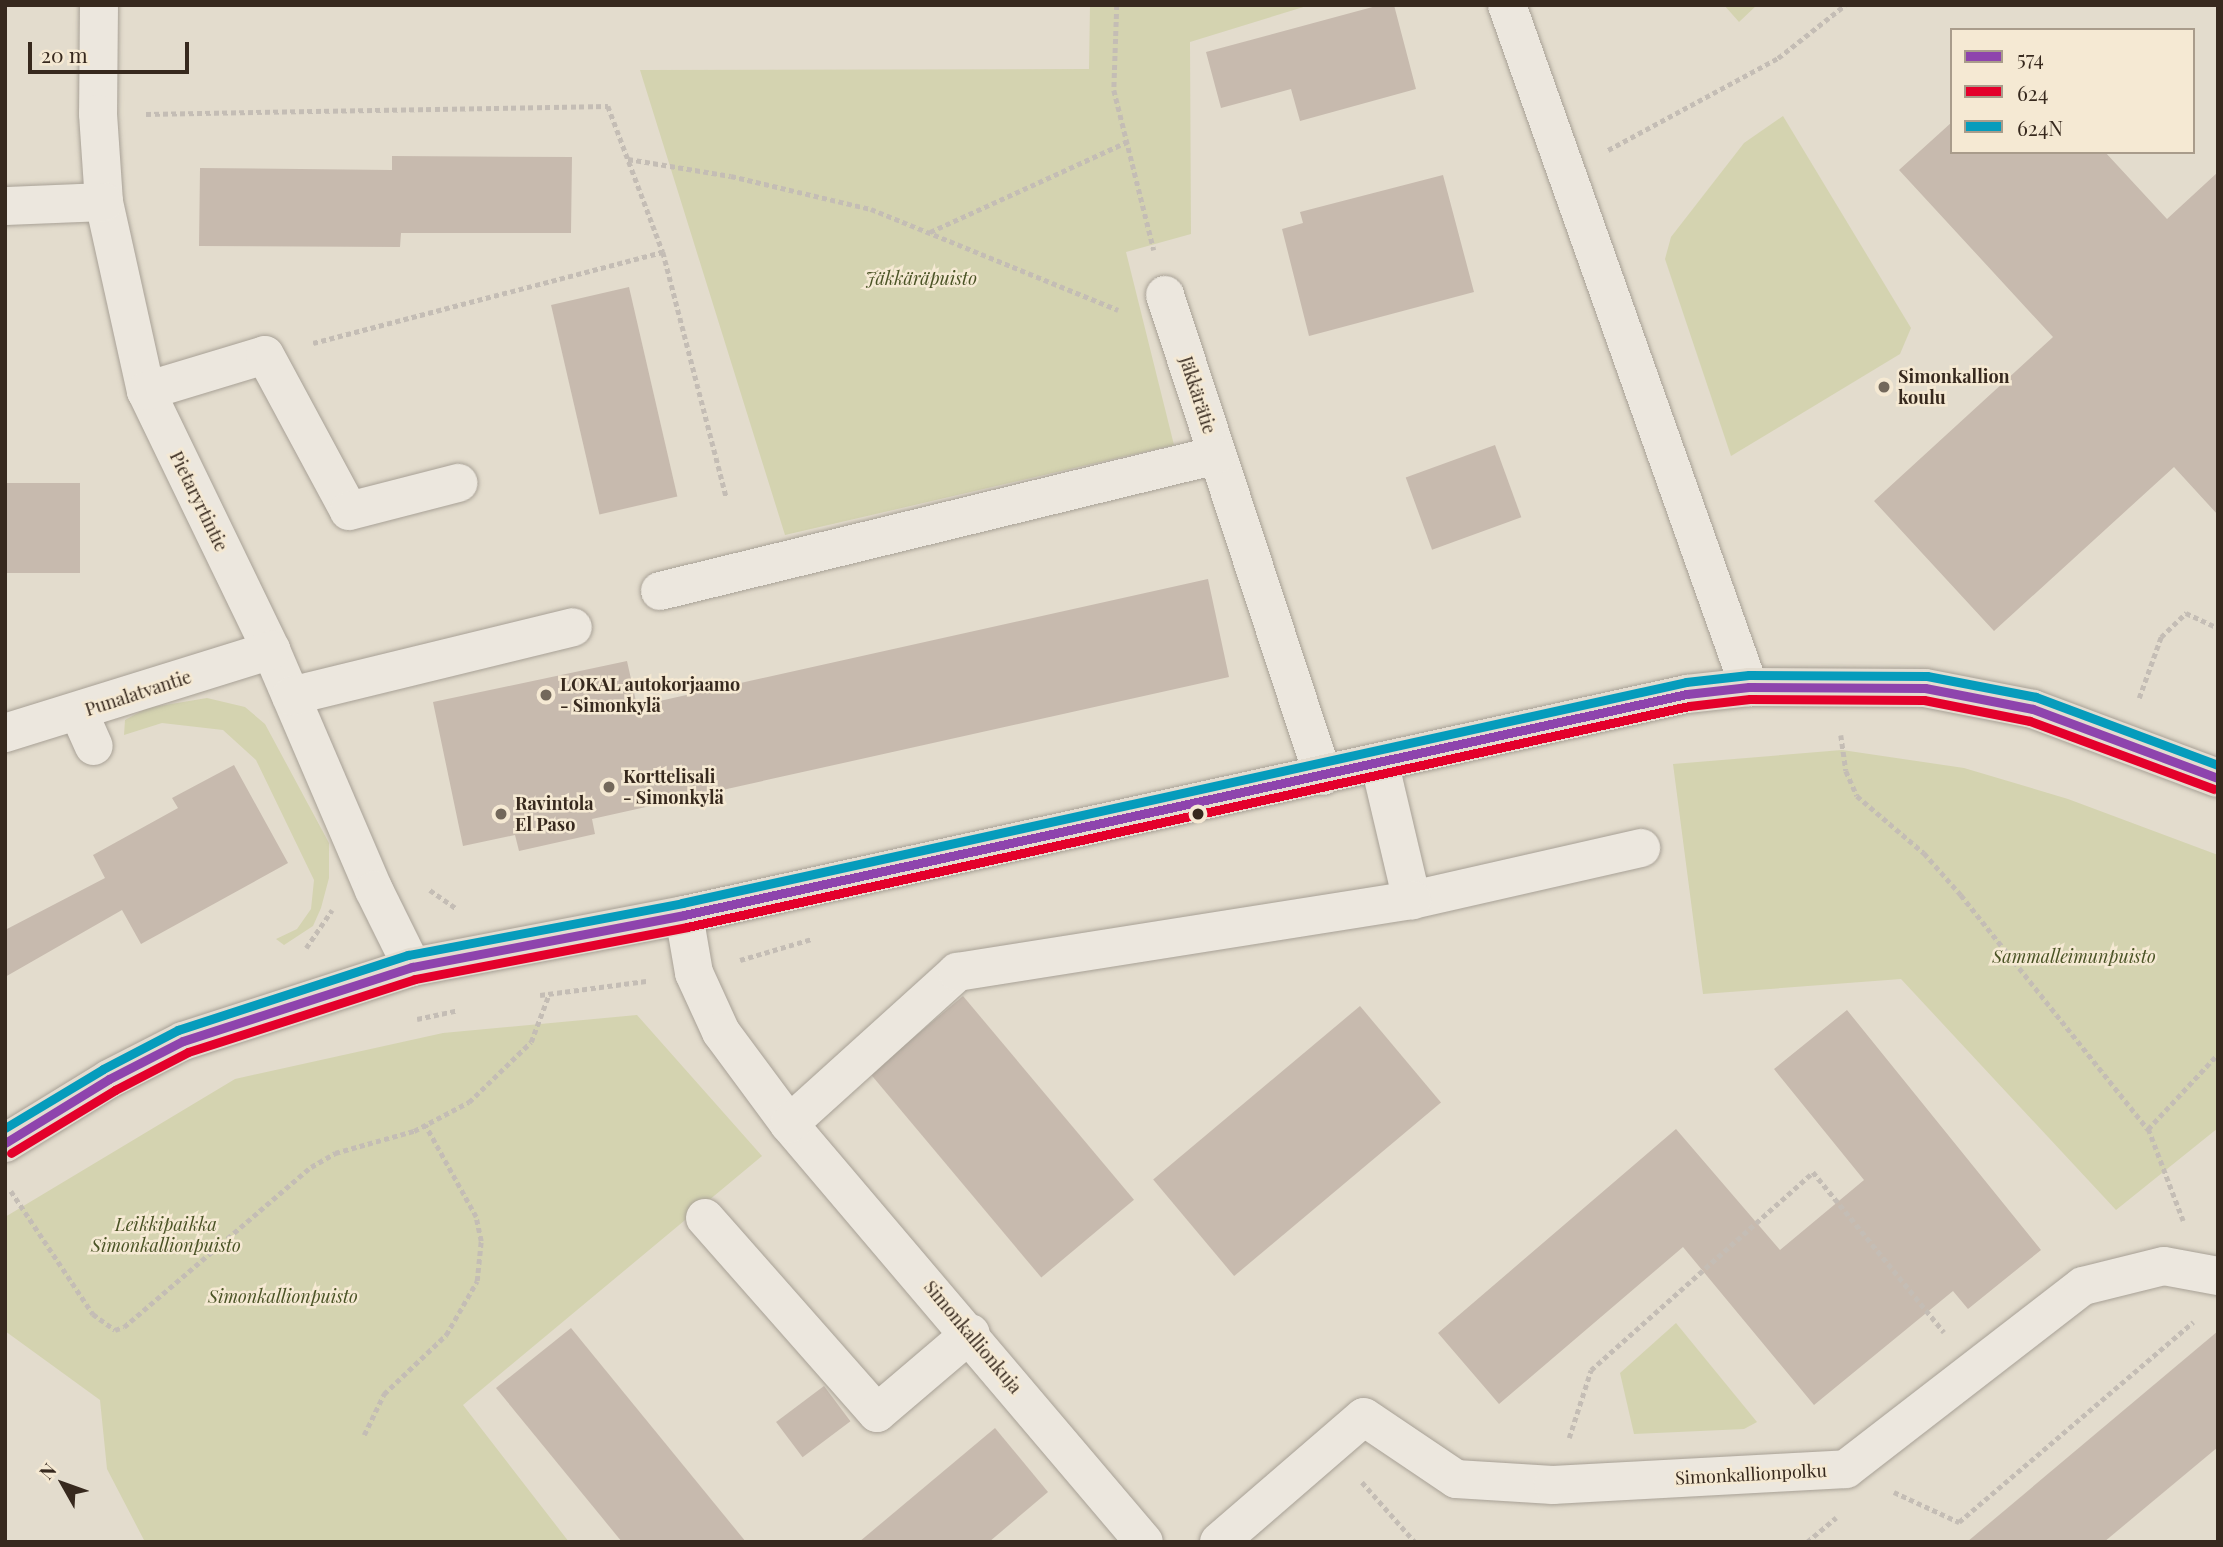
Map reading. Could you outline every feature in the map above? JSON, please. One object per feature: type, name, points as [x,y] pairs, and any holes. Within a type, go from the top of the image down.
[{"type":"main road","points":[[5,1143],[183,1041],[412,967],[684,915],[1380,765],[1687,694],[1749,687],[1925,688],[2033,709],[2218,778]]},
{"type":"street","name":"Pietaryrtintie","points":[[99,5],[98,114],[104,202],[146,391],[271,650],[374,890],[412,967]]},
{"type":"street","points":[[1507,5],[1749,687]]},
{"type":"street","points":[[5,206],[104,202]]},
{"type":"street","name":"Jäkkärätie","points":[[1165,295],[1323,776]]},
{"type":"street","points":[[146,391],[265,355],[349,510],[458,483]]},
{"type":"street","points":[[660,591],[1217,455]]},
{"type":"street","points":[[290,696],[573,627]]},
{"type":"street","name":"Punalatvantie","points":[[5,733],[86,729],[271,650]]},
{"type":"street","points":[[1380,765],[1412,900]]},
{"type":"street","points":[[789,1124],[957,972],[1412,900],[1641,848]]},
{"type":"street","name":"Simonkallionkuja","points":[[684,915],[694,972],[721,1032],[789,1124],[971,1333],[1144,1542]]},
{"type":"street","points":[[705,1218],[877,1413],[971,1333]]},
{"type":"street","name":"Simonkallionpolku","points":[[1328,1448],[1364,1417],[1456,1479],[1553,1485],[1846,1469],[2083,1286],[2164,1266],[2210,1273]]},
{"type":"street","points":[[1219,1542],[1328,1448]]},
{"type":"path","points":[[1117,5],[1114,90],[1165,295]]},
{"type":"path","points":[[1566,172],[1779,58],[1845,5]]},
{"type":"path","points":[[98,114],[608,106],[663,252],[726,496]]},
{"type":"path","points":[[929,232],[1127,142]]},
{"type":"path","points":[[628,159],[731,176],[871,209],[1177,334]]},
{"type":"path","points":[[265,355],[663,252]]},
{"type":"path","points":[[2143,689],[2161,637],[2186,612],[2218,628]]},
{"type":"path","points":[[1840,730],[1853,730]]},
{"type":"path","points":[[1843,745],[1846,771],[1857,796],[1924,853],[1961,895],[2148,1129],[2210,1273]]},
{"type":"path","points":[[536,995],[694,972],[825,936]]},
{"type":"path","points":[[20,1181],[7,1189],[93,1314],[115,1330],[311,1167],[335,1153],[425,1125],[469,1102],[497,1079],[531,1042],[549,993]]},
{"type":"path","points":[[414,1020],[468,1008]]},
{"type":"path","points":[[2148,1129],[2218,1054]]},
{"type":"path","points":[[364,1435],[384,1394],[446,1335],[477,1281],[481,1241],[476,1217],[425,1125]]},
{"type":"path","points":[[1553,1485],[1591,1370],[1813,1172],[1975,1370]]},
{"type":"path","points":[[1888,1489],[1959,1522],[2200,1316]]},
{"type":"path","points":[[1328,1448],[1415,1542]]},
{"type":"path","points":[[1807,1542],[1847,1509]]},
{"type":"green space","name":"Jäkkäräpuisto","points":[[1090,5],[1310,5],[1190,42],[1191,234],[1126,252],[1174,445],[785,535],[640,70],[1089,69]]},
{"type":"green space","points":[[1724,5],[1757,5],[1739,22]]},
{"type":"green space","points":[[1783,116],[1911,328],[1900,354],[1731,456],[1665,259],[1671,237],[1744,143]]},
{"type":"green space","points":[[207,698],[245,707],[265,724],[329,843],[329,878],[321,908],[313,926],[284,945],[276,939],[297,929],[311,909],[314,880],[256,760],[223,730],[162,723],[124,735],[125,720],[147,708]]},
{"type":"green space","name":"Sammalleimunpuisto","points":[[1842,750],[1964,768],[2068,799],[2218,855],[2218,1128],[2116,1210],[1901,979],[1703,994],[1673,764]]},
{"type":"green space","name":"Simonkallionpuisto","points":[[637,1015],[762,1156],[463,1405],[569,1542],[145,1542],[107,1469],[100,1400],[5,1331],[5,1217],[235,1079],[443,1033]]},
{"type":"green space","points":[[1676,1323],[1757,1422],[1744,1429],[1634,1434],[1620,1373]]},
{"type":"building","points":[[1380,5],[1394,5],[1416,89],[1300,121],[1291,89],[1221,108],[1206,52]]},
{"type":"building","points":[[1950,124],[1950,154],[2107,154],[2167,219],[2218,172],[2218,515],[2174,467],[1994,631],[1874,501],[2053,337],[1899,170]]},
{"type":"building","points":[[392,156],[572,157],[571,233],[401,233],[400,247],[199,246],[200,168],[392,170]]},
{"type":"building","points":[[1443,175],[1474,292],[1309,336],[1282,229],[1303,223],[1300,212]]},
{"type":"building","points":[[629,287],[677,496],[599,514],[551,305]]},
{"type":"building","points":[[1495,445],[1521,517],[1432,550],[1406,477]]},
{"type":"building","points":[[5,483],[80,483],[80,573],[5,573]]},
{"type":"building","points":[[1208,579],[1229,677],[592,819],[595,834],[519,851],[515,835],[463,846],[433,702],[627,661],[637,706]]},
{"type":"building","points":[[234,765],[288,863],[141,944],[122,910],[5,977],[5,930],[105,878],[93,855],[178,808],[172,798]]},
{"type":"building","points":[[963,996],[1134,1200],[1041,1278],[870,1074]]},
{"type":"building","points":[[1360,1006],[1441,1103],[1234,1276],[1153,1180]]},
{"type":"building","points":[[1847,1010],[2041,1250],[1968,1309],[1953,1291],[1814,1405],[1683,1247],[1499,1404],[1438,1333],[1676,1129],[1780,1250],[1864,1180],[1774,1069]]},
{"type":"building","points":[[571,1328],[746,1542],[622,1542],[496,1388]]},
{"type":"building","points":[[2218,1331],[2218,1447],[2104,1542],[1967,1542]]},
{"type":"building","points":[[824,1386],[850,1421],[803,1457],[776,1422]]},
{"type":"building","points":[[995,1428],[1048,1492],[989,1542],[859,1542]]},
{"type":"transit line","name":"624N","points":[[5,1128],[103,1069],[178,1030],[408,955],[682,903],[1686,682],[1749,675],[1927,676],[2036,697],[2218,765]]},
{"type":"transit line","name":"574","points":[[5,1143],[109,1079],[183,1041],[412,967],[684,915],[1687,694],[1749,687],[1925,688],[2033,709],[2218,778]]},
{"type":"transit line","name":"624","points":[[11,1153],[115,1090],[188,1052],[415,979],[687,927],[1689,706],[1750,699],[1924,700],[2030,721],[2214,789]]},
{"type":"place","name":"Simonkallion koulu","points":[[1884,387]]},
{"type":"place","name":"LOKAL autokorjaamo - Simonkylä","points":[[546,695]]},
{"type":"place","name":"Korttelisali - Simonkylä","points":[[609,787]]},
{"type":"place","name":"Ravintola El Paso","points":[[501,814]]},
{"type":"park label","name":"Leikkipaikka Simonkallionpuisto","points":[[166,1235]]}]
